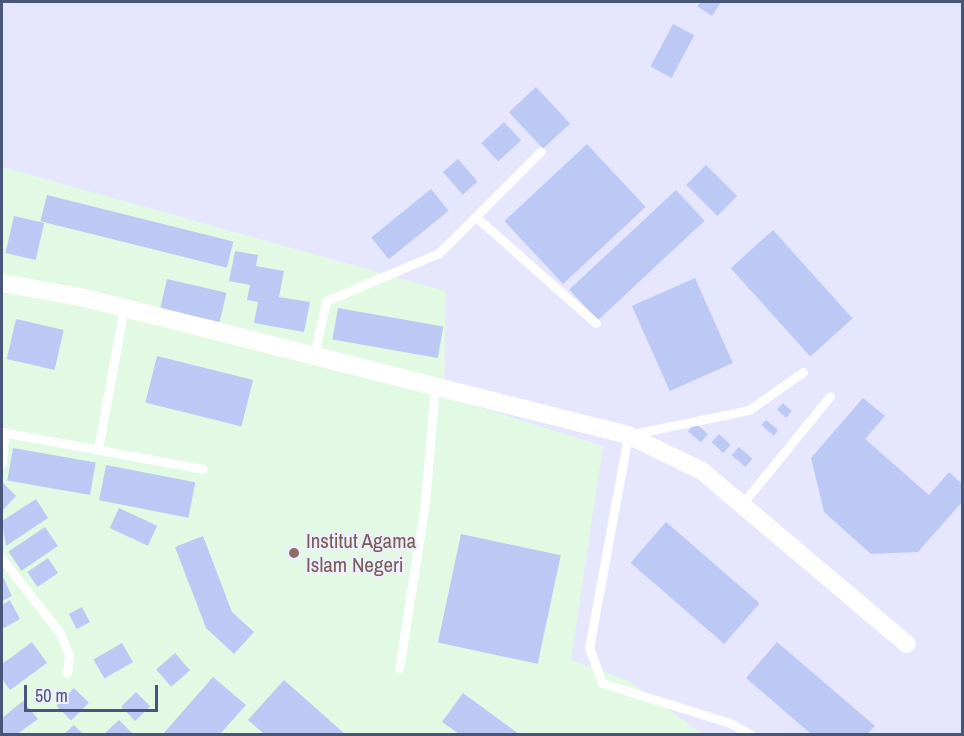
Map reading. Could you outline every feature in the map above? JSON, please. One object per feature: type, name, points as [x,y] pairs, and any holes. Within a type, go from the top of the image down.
[{"type":"street","points":[[2,283],[124,308],[628,435],[687,460],[907,644]]},
{"type":"lane","points":[[314,355],[326,301],[439,253],[541,151]]},
{"type":"lane","points":[[476,217],[596,323]]},
{"type":"lane","points":[[98,449],[124,308]]},
{"type":"lane","points":[[750,735],[730,723],[602,683],[589,660],[628,435],[749,410],[803,372]]},
{"type":"lane","points":[[399,669],[425,503],[435,385]]},
{"type":"lane","points":[[742,504],[830,396]]},
{"type":"lane","points":[[2,464],[3,432],[203,469]]},
{"type":"lane","points":[[2,559],[60,633],[69,655],[67,673]]},
{"type":"lane","points":[[728,735],[730,723]]},
{"type":"shaded area","name":"Institut Agama Islam Negeri","points":[[2,167],[446,291],[444,396],[603,446],[571,660],[629,681],[702,734],[2,734]]},
{"type":"building","points":[[701,2],[721,2],[712,16],[697,6]]},
{"type":"building","points":[[673,24],[694,35],[672,78],[650,66]]},
{"type":"building","points":[[536,87],[570,124],[543,149],[509,112]]},
{"type":"building","points":[[504,122],[521,140],[498,161],[481,143]]},
{"type":"building","points":[[587,144],[646,207],[563,284],[504,221]]},
{"type":"building","points":[[458,159],[478,182],[463,195],[443,172]]},
{"type":"building","points":[[706,165],[737,196],[717,216],[686,185]]},
{"type":"building","points":[[431,189],[449,211],[389,259],[371,237]]},
{"type":"building","points":[[676,190],[705,221],[598,320],[569,290]]},
{"type":"building","points":[[47,195],[233,241],[227,268],[40,221]]},
{"type":"building","points":[[14,216],[44,223],[36,260],[5,253]]},
{"type":"building","points":[[773,230],[853,318],[810,357],[731,268]]},
{"type":"building","points":[[235,251],[258,255],[256,266],[284,271],[279,297],[310,302],[304,332],[254,323],[258,302],[247,300],[250,285],[229,281]]},
{"type":"building","points":[[695,278],[733,363],[670,391],[632,306]]},
{"type":"building","points":[[167,279],[226,293],[220,322],[160,308]]},
{"type":"building","points":[[338,308],[443,327],[438,358],[332,340]]},
{"type":"building","points":[[16,319],[64,330],[55,370],[7,359]]},
{"type":"building","points":[[157,356],[253,380],[241,427],[145,403]]},
{"type":"building","points":[[863,398],[885,416],[865,439],[929,495],[949,472],[962,484],[962,502],[918,552],[871,554],[824,512],[811,458]]},
{"type":"building","points":[[783,403],[792,411],[786,418],[777,410]]},
{"type":"building","points":[[766,420],[778,430],[774,436],[762,425]]},
{"type":"building","points":[[695,423],[708,434],[701,442],[688,431]]},
{"type":"building","points":[[719,434],[731,445],[723,453],[711,442]]},
{"type":"building","points":[[739,447],[753,459],[745,467],[732,455]]},
{"type":"building","points":[[13,448],[96,463],[90,495],[7,480]]},
{"type":"building","points":[[106,465],[195,482],[188,518],[99,500]]},
{"type":"building","points":[[2,482],[16,496],[2,511]]},
{"type":"building","points":[[36,499],[48,518],[6,546],[2,521]]},
{"type":"building","points":[[119,508],[157,526],[148,546],[110,528]]},
{"type":"building","points":[[666,522],[760,603],[724,644],[631,563]]},
{"type":"building","points":[[45,527],[58,546],[21,571],[9,552]]},
{"type":"building","points":[[461,534],[561,555],[538,664],[438,643]]},
{"type":"building","points":[[203,536],[232,612],[254,632],[234,654],[206,628],[175,547]]},
{"type":"building","points":[[48,558],[58,573],[37,587],[27,572]]},
{"type":"building","points":[[2,575],[12,596],[2,601]]},
{"type":"building","points":[[10,600],[20,619],[2,629],[2,605]]},
{"type":"building","points":[[82,607],[90,622],[77,629],[69,614]]},
{"type":"building","points":[[32,642],[47,663],[10,690],[2,679],[2,664]]},
{"type":"building","points":[[777,642],[875,726],[867,734],[811,734],[746,678]]},
{"type":"building","points":[[122,643],[133,662],[104,679],[93,660]]},
{"type":"building","points":[[175,653],[190,670],[171,687],[156,669]]},
{"type":"building","points":[[213,677],[246,705],[220,734],[163,734]]},
{"type":"building","points":[[284,680],[345,734],[264,734],[248,720]]},
{"type":"building","points":[[74,688],[89,703],[71,721],[56,706]]},
{"type":"building","points":[[136,692],[150,706],[135,721],[121,707]]},
{"type":"building","points":[[463,693],[519,734],[459,734],[442,722]]},
{"type":"building","points":[[23,701],[38,719],[17,734],[2,734],[2,718]]},
{"type":"building","points":[[119,720],[133,734],[104,734]]},
{"type":"building","points":[[74,725],[83,734],[64,734]]},
{"type":"place","name":"Institut Agama Islam Negeri","points":[[294,553]]}]
